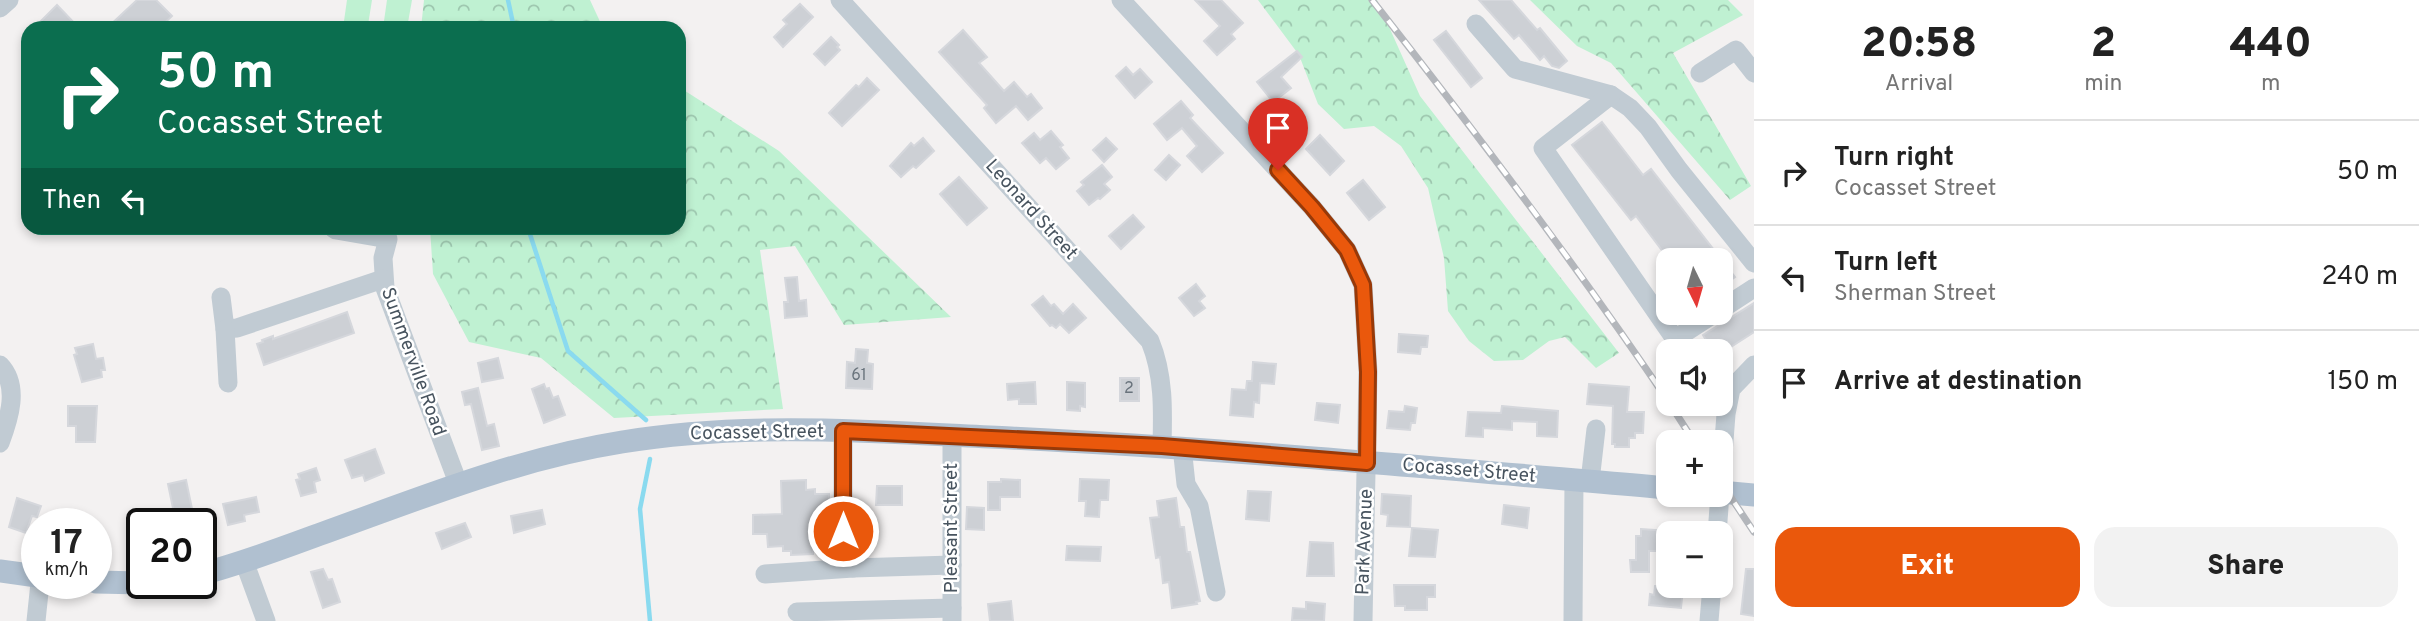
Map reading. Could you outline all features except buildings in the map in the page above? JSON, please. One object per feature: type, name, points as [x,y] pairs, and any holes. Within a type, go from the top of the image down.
[{"type":"main road","name":"Cocasset Street","points":[[217,569],[458,484],[554,455],[659,436],[747,430],[952,435],[1172,447],[1656,487]]},
{"type":"main road","points":[[1733,493],[1754,495]]},
{"type":"main road","points":[[0,571],[21,574]]},
{"type":"street","points":[[0,8],[9,0]]},
{"type":"street","name":"Leonard Street","points":[[840,0],[1150,341],[1155,354],[1172,447],[1186,484],[1199,506],[1216,592]]},
{"type":"street","name":"Park Avenue","points":[[1121,0],[1312,207],[1347,250],[1363,285],[1368,372],[1363,621]]},
{"type":"street","points":[[1476,24],[1515,69],[1611,95],[1630,108],[1648,127],[1754,263]]},
{"type":"street","points":[[1700,73],[1736,50],[1754,73]]},
{"type":"street","points":[[1611,95],[1543,148],[1675,339]]},
{"type":"street","name":"Summerville Road","points":[[365,235],[388,239],[383,258],[383,279],[458,484]]},
{"type":"street","points":[[225,329],[237,328],[383,279]]},
{"type":"street","points":[[1733,302],[1754,288]]},
{"type":"street","points":[[221,297],[228,383]]},
{"type":"street","points":[[1686,339],[1700,326]]},
{"type":"street","points":[[0,365],[10,382],[12,404],[0,443]]},
{"type":"street","points":[[1733,386],[1746,370],[1754,365]]},
{"type":"street","points":[[1573,621],[1582,480],[1595,429]]},
{"type":"street","points":[[843,431],[843,556],[852,568]]},
{"type":"street","name":"Pleasant Street","points":[[952,435],[952,615]]},
{"type":"street","points":[[244,561],[266,621]]},
{"type":"street","points":[[765,574],[952,565]]},
{"type":"street","points":[[1709,621],[1711,598]]},
{"type":"street","points":[[36,621],[38,599]]},
{"type":"street","points":[[797,612],[952,615]]},
{"type":"green space","points":[[347,0],[372,0],[369,21],[344,21]]},
{"type":"green space","points":[[387,0],[412,0],[408,21],[384,21]]},
{"type":"green space","points":[[424,0],[590,0],[600,21],[422,21]]},
{"type":"green space","points":[[1258,0],[1377,0],[1420,96],[1619,353],[1596,368],[1565,337],[1549,341],[1523,360],[1494,361],[1469,341],[1448,311],[1444,258],[1428,188],[1401,146],[1374,126],[1344,129],[1318,104],[1299,55]]},
{"type":"green space","points":[[1530,0],[1728,0],[1743,15],[1673,53],[1751,186],[1730,200],[1611,63],[1577,46]]},
{"type":"green space","points":[[686,91],[779,151],[951,317],[844,325],[795,246],[760,250],[783,409],[614,418],[541,358],[469,342],[433,274],[430,235],[686,235]]},
{"type":"waterway","points":[[508,0],[512,21]]},
{"type":"waterway","points":[[530,235],[568,351],[646,420]]},
{"type":"waterway","points":[[650,459],[640,509],[650,621]]},
{"type":"railway","points":[[1372,0],[1524,198],[1656,384]]},
{"type":"railway","points":[[1678,416],[1687,430]]},
{"type":"railway","points":[[1733,500],[1754,532]]},
{"type":"route","points":[[843,531],[843,431],[1162,446],[1367,463],[1368,372],[1363,285],[1347,250],[1278,170]]}]
